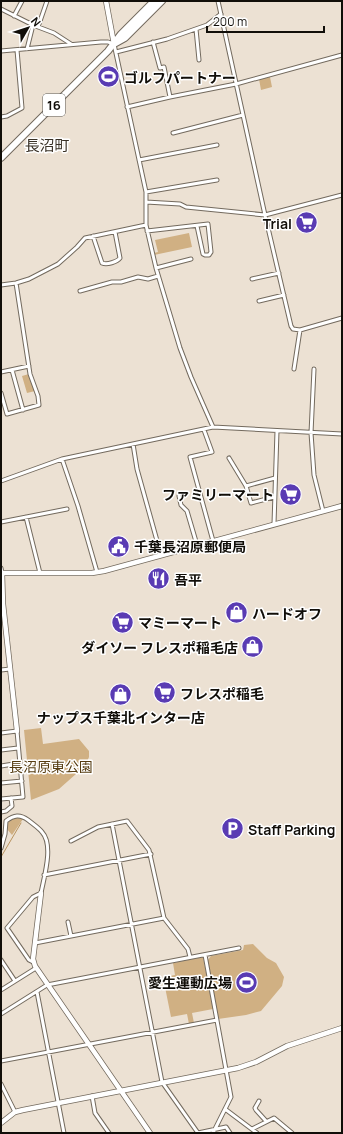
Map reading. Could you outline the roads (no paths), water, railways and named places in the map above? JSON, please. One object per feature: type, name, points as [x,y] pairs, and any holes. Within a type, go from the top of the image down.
[{"type":"highway","name":"16","points":[[1,158],[114,44],[121,34],[152,4],[162,1]]},
{"type":"highway","name":"16","points":[[152,4],[161,6],[167,1]]},
{"type":"street","points":[[14,16],[22,1]]},
{"type":"street","points":[[38,27],[47,1]]},
{"type":"street","points":[[106,1],[146,192],[146,225],[158,276],[180,348],[213,428]]},
{"type":"street","points":[[218,1],[265,215],[292,329],[300,330],[342,318]]},
{"type":"street","points":[[1,9],[33,25],[54,33],[71,44]]},
{"type":"street","points":[[116,52],[196,29],[207,25],[221,14]]},
{"type":"street","points":[[27,49],[33,25]]},
{"type":"street","points":[[196,29],[199,60]]},
{"type":"street","points":[[1,51],[101,42],[114,44]]},
{"type":"street","points":[[153,42],[160,68],[164,67],[170,97]]},
{"type":"street","points":[[1,116],[7,116],[22,108],[17,50]]},
{"type":"street","points":[[127,107],[236,84],[342,56]]},
{"type":"street","points":[[174,133],[243,115]]},
{"type":"street","points":[[139,160],[217,145]]},
{"type":"street","points":[[146,192],[217,180]]},
{"type":"street","points":[[146,202],[180,204],[186,207],[265,215],[342,195]]},
{"type":"street","points":[[147,231],[208,224],[211,252],[209,255],[204,254],[197,226]]},
{"type":"street","points":[[1,285],[29,279],[58,264],[85,238],[146,225]]},
{"type":"street","points":[[93,236],[102,263],[105,264],[118,261],[120,258],[115,232]]},
{"type":"street","points":[[156,268],[191,259]]},
{"type":"street","points":[[252,279],[279,273]]},
{"type":"street","points":[[80,291],[112,282],[121,282],[138,278],[148,279],[158,276]]},
{"type":"street","points":[[1,393],[3,409],[7,414],[39,405],[38,396],[29,366],[16,283]]},
{"type":"street","points":[[259,301],[284,295]]},
{"type":"street","points":[[294,370],[300,330]]},
{"type":"street","points":[[1,372],[29,366]]},
{"type":"street","points":[[314,369],[311,433],[314,475],[323,511]]},
{"type":"street","points":[[12,370],[23,410]]},
{"type":"street","points":[[1,481],[62,459],[213,428],[342,434]]},
{"type":"street","points":[[204,430],[212,452],[190,457],[213,541]]},
{"type":"street","points":[[274,524],[277,431]]},
{"type":"street","points":[[133,444],[137,469],[161,555]]},
{"type":"street","points":[[229,458],[246,486],[251,503],[274,497]]},
{"type":"street","points":[[62,459],[78,506],[97,572]]},
{"type":"street","points":[[246,486],[275,478]]},
{"type":"street","points":[[179,496],[181,505],[187,511],[197,545]]},
{"type":"street","points":[[2,573],[97,572],[342,506]]},
{"type":"street","points":[[1,522],[67,509]]},
{"type":"street","points":[[26,517],[40,573]]},
{"type":"street","points":[[1,568],[2,604],[23,797],[1,799]]},
{"type":"street","points":[[1,670],[10,669]]},
{"type":"street","points":[[1,733],[17,731]]},
{"type":"street","points":[[1,750],[18,748]]},
{"type":"street","points":[[1,766],[20,763]]},
{"type":"street","points":[[1,783],[22,781]]},
{"type":"street","points":[[1,812],[6,811],[12,806],[11,798]]},
{"type":"street","points":[[1,848],[5,834],[6,821],[12,816],[18,815],[26,819],[43,832],[46,837],[48,862],[41,892],[33,962]]},
{"type":"street","points":[[71,841],[98,827],[127,821],[151,854],[164,918],[188,949],[190,957]]},
{"type":"street","points":[[112,824],[162,1082],[198,1133],[226,1127],[230,1133]]},
{"type":"street","points":[[1,826],[6,825]]},
{"type":"street","points":[[44,875],[151,854]]},
{"type":"street","points":[[41,892],[33,897],[7,928],[33,962],[47,985],[150,1133]]},
{"type":"street","points":[[35,943],[164,918]]},
{"type":"street","points":[[68,922],[71,936]]},
{"type":"street","points":[[1,1014],[47,985],[238,948]]},
{"type":"street","points":[[205,954],[231,1097],[213,1131]]},
{"type":"street","points":[[1,960],[15,981]]},
{"type":"street","points":[[1,990],[36,968]]},
{"type":"street","points":[[37,992],[64,1133]]},
{"type":"street","points":[[1,1061],[217,1020]]},
{"type":"street","points":[[1,1123],[15,1112],[23,1110],[226,1070],[249,1064],[287,1046],[342,1028]]},
{"type":"street","points":[[1,1084],[15,1112]]},
{"type":"street","points":[[92,1096],[95,1113],[109,1133]]},
{"type":"street","points":[[259,1101],[255,1108],[266,1121]]},
{"type":"street","points":[[225,1109],[257,1133]]},
{"type":"street","points":[[252,1129],[274,1118],[292,1133]]},
{"type":"waterway","points":[[1,857],[21,823]]},
{"type":"place","name":"ゴルフパートナー","points":[[108,77]]},
{"type":"place","name":"Trial","points":[[307,223]]},
{"type":"place","name":"ファミリーマート","points":[[290,494]]},
{"type":"place","name":"千葉長沼原郵便局","points":[[119,546]]},
{"type":"place","name":"吾平","points":[[158,579]]},
{"type":"place","name":"ハードオフ","points":[[237,613]]},
{"type":"place","name":"マミーマート","points":[[123,622]]},
{"type":"place","name":"ダイソー フレスポ稲毛店","points":[[253,647]]},
{"type":"place","name":"フレスポ稲毛","points":[[164,693]]},
{"type":"place","name":"ナップス千葉北インター店","points":[[121,695]]},
{"type":"place","name":"Staff Parking","points":[[232,829]]},
{"type":"place","name":"愛生運動広場","points":[[247,982]]},
{"type":"district","name":"長沼町","points":[[47,145]]},
{"type":"park label","name":"長沼原東公園","points":[[51,766]]}]
